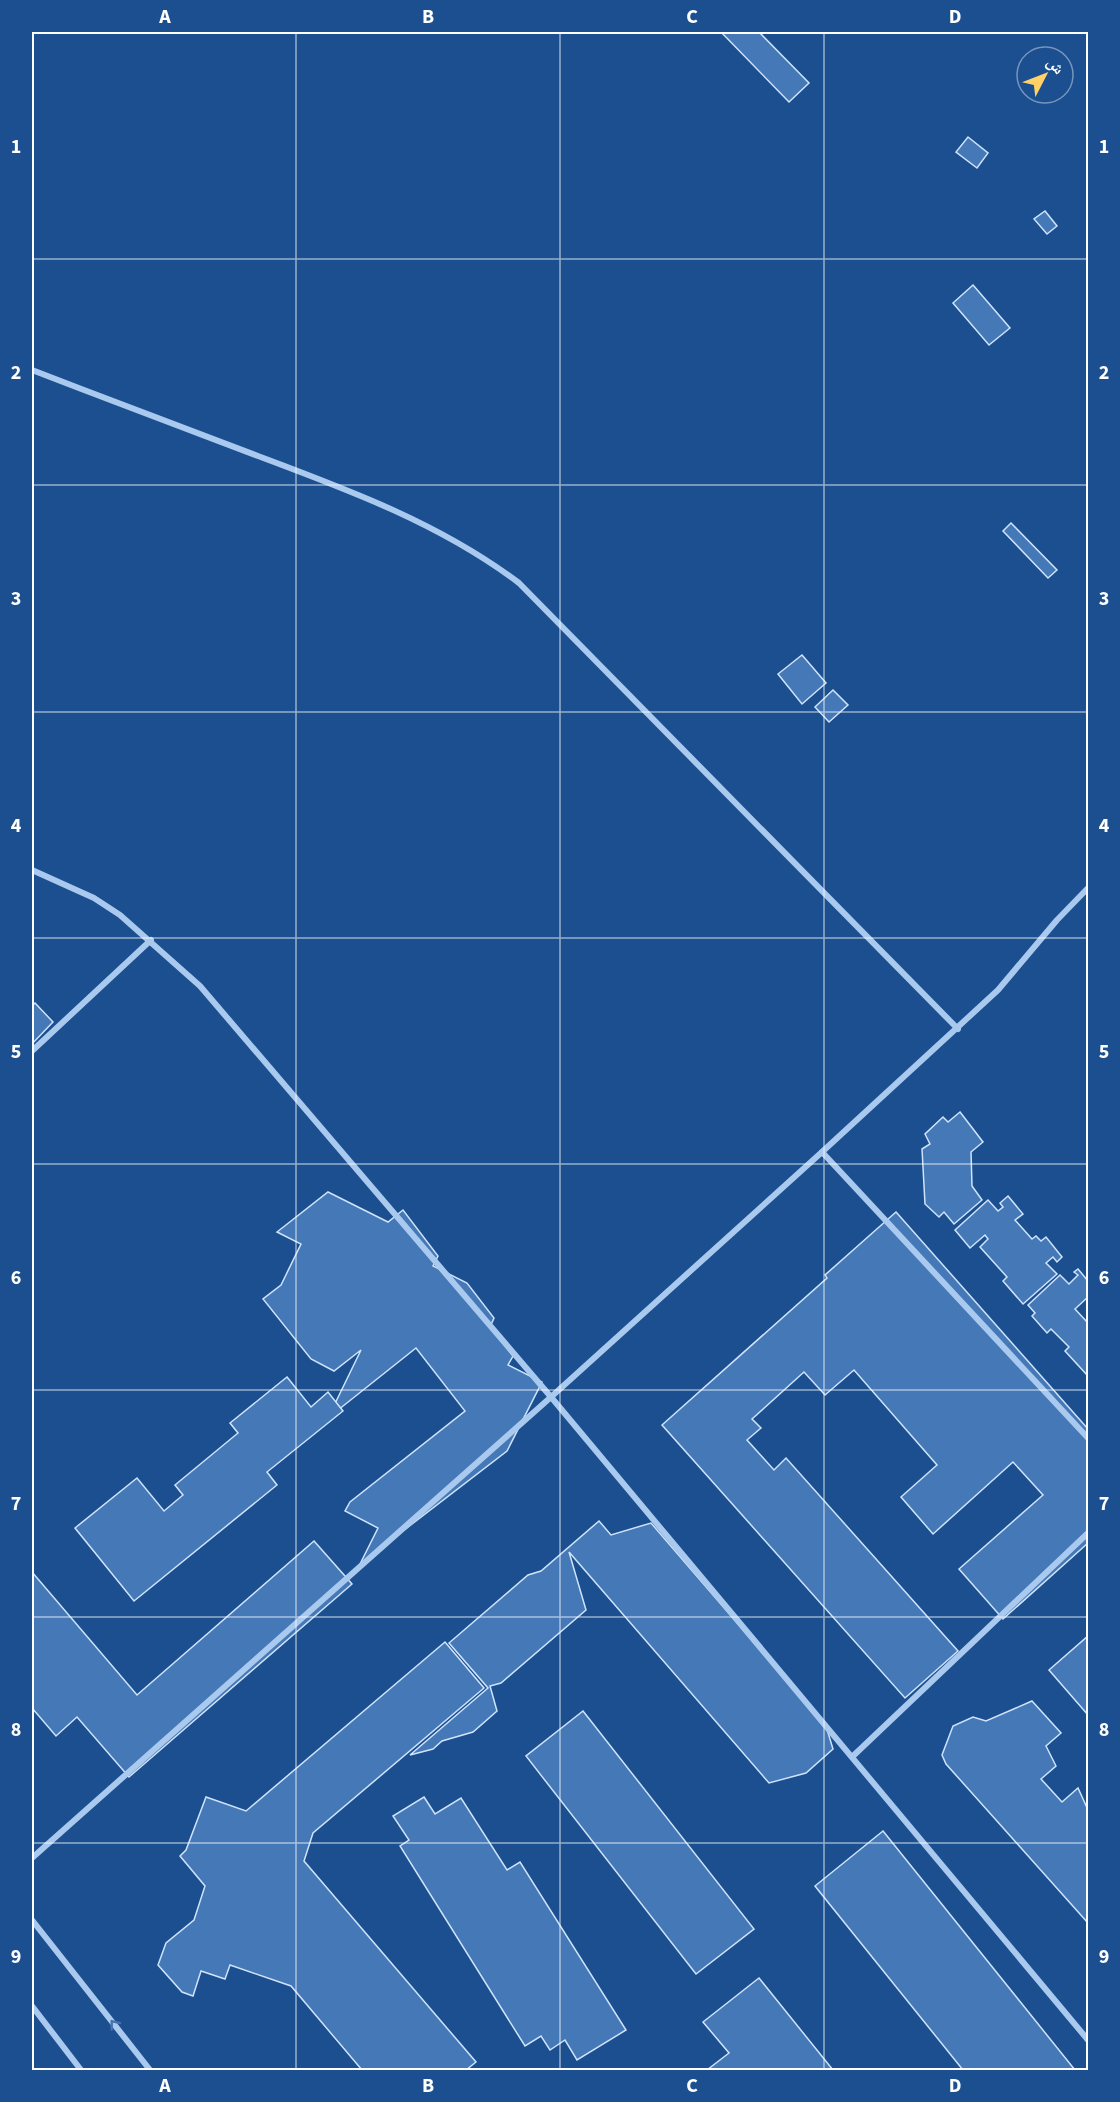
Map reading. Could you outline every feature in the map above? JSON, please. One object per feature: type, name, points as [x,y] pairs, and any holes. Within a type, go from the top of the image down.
[{"type":"street","points":[[32,370],[342,487],[405,515],[484,556],[519,583],[957,1029]]},
{"type":"street","points":[[32,870],[94,898],[120,915],[151,940],[200,986],[551,1397],[1089,2040]]},
{"type":"street","points":[[32,1858],[551,1397],[957,1029],[1018,970],[1057,920],[1089,888]]},
{"type":"street","points":[[32,1051],[151,940]]},
{"type":"street","points":[[822,1152],[1089,1438]]},
{"type":"street","points":[[852,1756],[1089,1533]]},
{"type":"street","points":[[32,1920],[150,2070]]},
{"type":"street","points":[[32,2006],[81,2070]]},
{"type":"building","points":[[721,32],[759,32],[809,83],[789,102]]},
{"type":"building","points":[[968,137],[988,153],[977,168],[956,152]]},
{"type":"building","points":[[1045,211],[1057,226],[1047,234],[1034,219]]},
{"type":"building","points":[[973,285],[1010,328],[989,345],[953,303]]},
{"type":"building","points":[[1011,523],[1057,570],[1048,578],[1003,531]]},
{"type":"building","points":[[802,655],[826,683],[802,704],[778,674]]},
{"type":"building","points":[[833,690],[848,705],[829,722],[815,707]]},
{"type":"building","points":[[35,1003],[53,1022],[32,1044],[32,1006]]},
{"type":"building","points":[[960,1112],[983,1142],[971,1152],[972,1186],[982,1200],[954,1224],[944,1212],[939,1217],[925,1204],[922,1149],[930,1144],[925,1134],[943,1117],[948,1122]]},
{"type":"building","points":[[328,1192],[388,1222],[403,1210],[438,1256],[433,1266],[467,1283],[494,1318],[490,1327],[513,1356],[508,1365],[542,1382],[507,1451],[360,1564],[378,1528],[345,1511],[350,1502],[465,1411],[416,1348],[328,1418],[361,1350],[334,1371],[311,1359],[263,1299],[281,1285],[301,1244],[277,1232]]},
{"type":"building","points":[[1008,1196],[1023,1214],[1015,1220],[1032,1239],[1036,1236],[1041,1241],[1046,1237],[1062,1257],[1057,1262],[1053,1257],[1046,1263],[1057,1274],[1023,1304],[1003,1281],[1007,1277],[980,1247],[988,1239],[985,1235],[970,1248],[955,1230],[988,1200],[998,1211],[1003,1207],[1000,1203]]},
{"type":"building","points":[[896,1212],[1088,1429],[1088,1543],[1003,1619],[959,1569],[1043,1495],[1013,1462],[933,1534],[901,1497],[937,1465],[854,1370],[825,1395],[804,1372],[752,1419],[761,1428],[747,1440],[774,1470],[786,1458],[958,1651],[905,1698],[662,1425],[827,1278],[825,1275]]},
{"type":"building","points":[[1078,1269],[1088,1281],[1088,1297],[1075,1309],[1088,1323],[1088,1376],[1065,1351],[1069,1347],[1051,1329],[1047,1333],[1032,1316],[1035,1313],[1028,1305],[1060,1275],[1069,1284],[1078,1275],[1074,1272]]},
{"type":"building","points":[[287,1377],[311,1407],[328,1392],[343,1411],[267,1472],[277,1485],[134,1601],[75,1528],[137,1478],[164,1511],[183,1495],[175,1485],[238,1433],[230,1423]]},
{"type":"building","points":[[599,1521],[611,1535],[651,1523],[826,1726],[833,1749],[806,1773],[769,1783],[569,1552],[586,1610],[501,1683],[490,1686],[497,1711],[473,1732],[442,1741],[433,1749],[410,1755],[488,1688],[449,1643],[528,1575],[541,1571]]},
{"type":"building","points":[[314,1541],[352,1584],[129,1777],[77,1717],[56,1736],[32,1708],[32,1572],[137,1695]]},
{"type":"building","points":[[1088,1636],[1088,1715],[1049,1670]]},
{"type":"building","points":[[445,1642],[484,1688],[313,1833],[304,1861],[476,2062],[466,2070],[362,2070],[291,1986],[230,1965],[225,1979],[201,1971],[193,1996],[182,1992],[158,1965],[166,1943],[194,1920],[205,1886],[180,1856],[186,1850],[206,1797],[246,1811]]},
{"type":"building","points":[[1032,1701],[1061,1733],[1046,1746],[1056,1766],[1041,1779],[1062,1802],[1078,1788],[1088,1810],[1088,1923],[946,1764],[942,1755],[953,1726],[973,1717],[986,1721]]},
{"type":"building","points":[[583,1711],[754,1929],[696,1974],[526,1756]]},
{"type":"building","points":[[424,1797],[435,1814],[461,1798],[507,1870],[520,1862],[626,2030],[577,2060],[565,2040],[550,2050],[541,2036],[525,2046],[400,1846],[409,1840],[393,1816]]},
{"type":"building","points":[[883,1831],[1075,2070],[963,2070],[815,1886]]},
{"type":"building","points":[[759,1978],[833,2070],[707,2070],[729,2053],[703,2022]]}]
